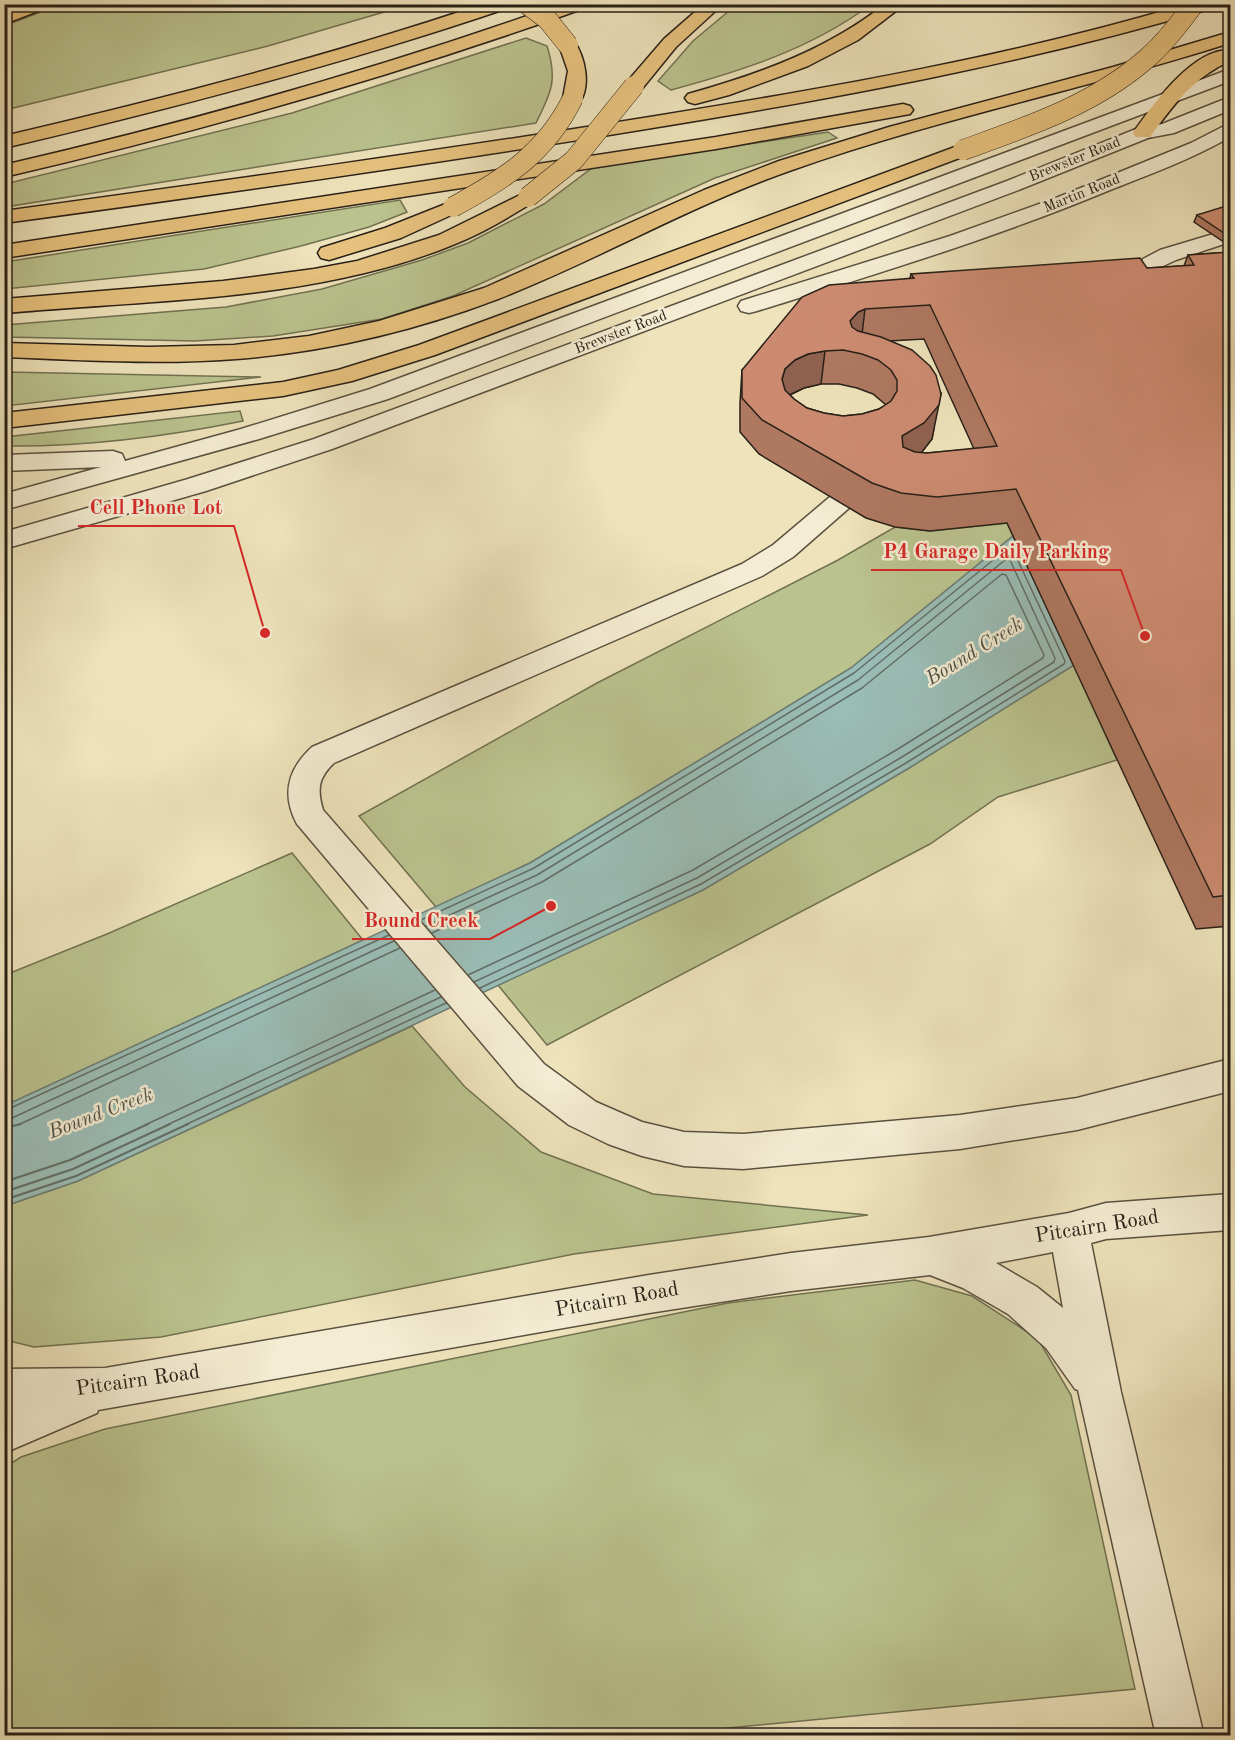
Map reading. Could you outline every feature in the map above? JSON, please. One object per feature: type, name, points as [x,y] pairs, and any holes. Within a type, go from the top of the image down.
[{"type":"highway","points":[[4,19],[40,4]]},
{"type":"highway","points":[[13,121],[242,65],[446,4]]},
{"type":"highway","points":[[4,142],[133,112],[271,76],[385,43],[502,4]]},
{"type":"highway","points":[[155,294],[342,249],[393,233],[453,207],[490,187],[535,153],[555,132],[573,98],[578,71],[568,45],[555,27],[527,4]]},
{"type":"highway","points":[[4,171],[169,131],[316,91],[449,50],[579,4]]},
{"type":"highway","points":[[4,306],[282,282],[375,263],[448,239],[503,213],[554,179],[579,157],[670,43],[715,4]]},
{"type":"highway","points":[[391,163],[601,121],[723,90],[783,70],[833,47],[862,31],[897,4]]},
{"type":"highway","points":[[4,421],[253,394],[343,376],[437,346],[1076,107],[1113,87],[1161,48],[1194,4]]},
{"type":"highway","points":[[4,217],[391,163],[689,117],[902,79],[1068,43],[1207,4]]},
{"type":"highway","points":[[4,252],[675,149],[871,116],[1055,75],[1230,22]]},
{"type":"highway","points":[[4,350],[145,354],[228,352],[311,341],[387,325],[498,290],[702,197],[783,166],[1145,64],[1230,37]]},
{"type":"highway","points":[[1143,133],[1167,99],[1194,71],[1230,54]]},
{"type":"street","name":"Brewster Road","points":[[4,502],[250,434],[420,379],[1230,75]]},
{"type":"street","name":"Brewster Road","points":[[4,541],[208,482],[323,444],[874,237],[1143,133],[1167,129],[1230,103]]},
{"type":"street","name":"Martin Road","points":[[440,401],[930,250],[1063,202],[1198,147],[1230,129]]},
{"type":"street","points":[[1198,147],[1230,143]]},
{"type":"street","points":[[877,209],[870,218],[869,225],[874,237],[898,249],[930,250]]},
{"type":"street","points":[[1161,299],[1149,271],[1155,252],[1168,243],[1230,224]]},
{"type":"street","points":[[1149,271],[1168,255],[1230,235]]},
{"type":"street","points":[[1149,271],[1160,270],[1230,248]]},
{"type":"street","points":[[4,462],[78,461],[139,456],[250,434]]},
{"type":"street","points":[[846,491],[783,551],[752,570],[323,755],[312,764],[304,776],[302,790],[308,814],[505,1046],[551,1094],[573,1108],[624,1133],[654,1142],[684,1149],[749,1152],[988,1128],[1075,1115],[1230,1075]]},
{"type":"street","name":"Pitcairn Road","points":[[4,1390],[53,1392],[105,1389],[649,1294],[792,1272],[930,1256],[1069,1231],[1106,1221],[1230,1212]]},
{"type":"street","points":[[1069,1231],[1100,1392],[1180,1736]]},
{"type":"street","points":[[930,1256],[991,1280],[1043,1316],[1064,1336],[1082,1360],[1100,1392]]},
{"type":"street","points":[[4,1432],[29,1419],[105,1389]]},
{"type":"green space","points":[[59,5],[408,5],[268,46],[5,110],[4,26]]},
{"type":"green space","points":[[736,5],[870,5],[824,34],[775,57],[671,90],[658,81],[693,41]]},
{"type":"green space","points":[[526,38],[547,46],[552,68],[549,94],[536,123],[5,207],[5,184],[292,113]]},
{"type":"green space","points":[[828,132],[837,138],[715,178],[453,296],[382,319],[273,336],[195,341],[5,337],[5,325],[226,307],[322,289],[422,260],[468,243],[544,204],[592,168]]},
{"type":"green space","points":[[400,200],[407,212],[369,227],[204,269],[5,289],[5,262]]},
{"type":"green space","points":[[5,372],[261,377],[5,406]]},
{"type":"green space","points":[[240,411],[243,421],[184,432],[95,443],[5,446],[5,437]]},
{"type":"green space","points":[[1007,523],[1013,536],[851,668],[530,863],[436,907],[359,816],[597,683],[838,560],[895,527],[930,531]]},
{"type":"green space","points":[[1074,665],[1117,760],[998,797],[930,844],[547,1045],[498,985],[703,890],[909,768]]},
{"type":"green space","points":[[292,853],[363,940],[5,1106],[5,975],[107,934]]},
{"type":"green space","points":[[412,1026],[465,1087],[541,1152],[653,1194],[868,1215],[574,1254],[161,1337],[34,1347],[5,1340],[5,1206],[78,1181]]},
{"type":"green space","points":[[915,1280],[972,1296],[1038,1339],[1071,1395],[1135,1689],[645,1736],[5,1735],[4,1468],[21,1457],[105,1429],[728,1303]]},
{"type":"water","points":[[1013,536],[1074,665],[909,768],[703,890],[78,1181],[5,1206],[4,1106],[530,863],[851,668]]},
{"type":"building","points":[[1226,206],[1230,209],[1230,237],[1197,215]]},
{"type":"building","points":[[1230,252],[1230,895],[1213,897],[1016,489],[937,497],[901,493],[872,483],[762,420],[742,398],[742,370],[802,297],[829,285],[914,278],[911,274],[1140,258],[1147,268],[1194,265],[1188,255]],"holes":[[[930,305],[997,446],[927,453],[915,452],[903,447],[902,436],[924,423],[939,405],[941,394],[936,375],[930,366],[912,350],[881,337],[858,331],[852,327],[850,321],[858,312],[865,309]],[[843,350],[878,360],[891,370],[897,380],[897,391],[891,401],[879,409],[843,416],[807,408],[785,390],[782,379],[785,369],[795,360],[808,354]]]},
{"type":"place","name":"Cell Phone Lot","points":[[265,633]]},
{"type":"place","name":"P4 Garage Daily Parking","points":[[1145,636]]},
{"type":"place","name":"Bound Creek","points":[[551,906]]}]
